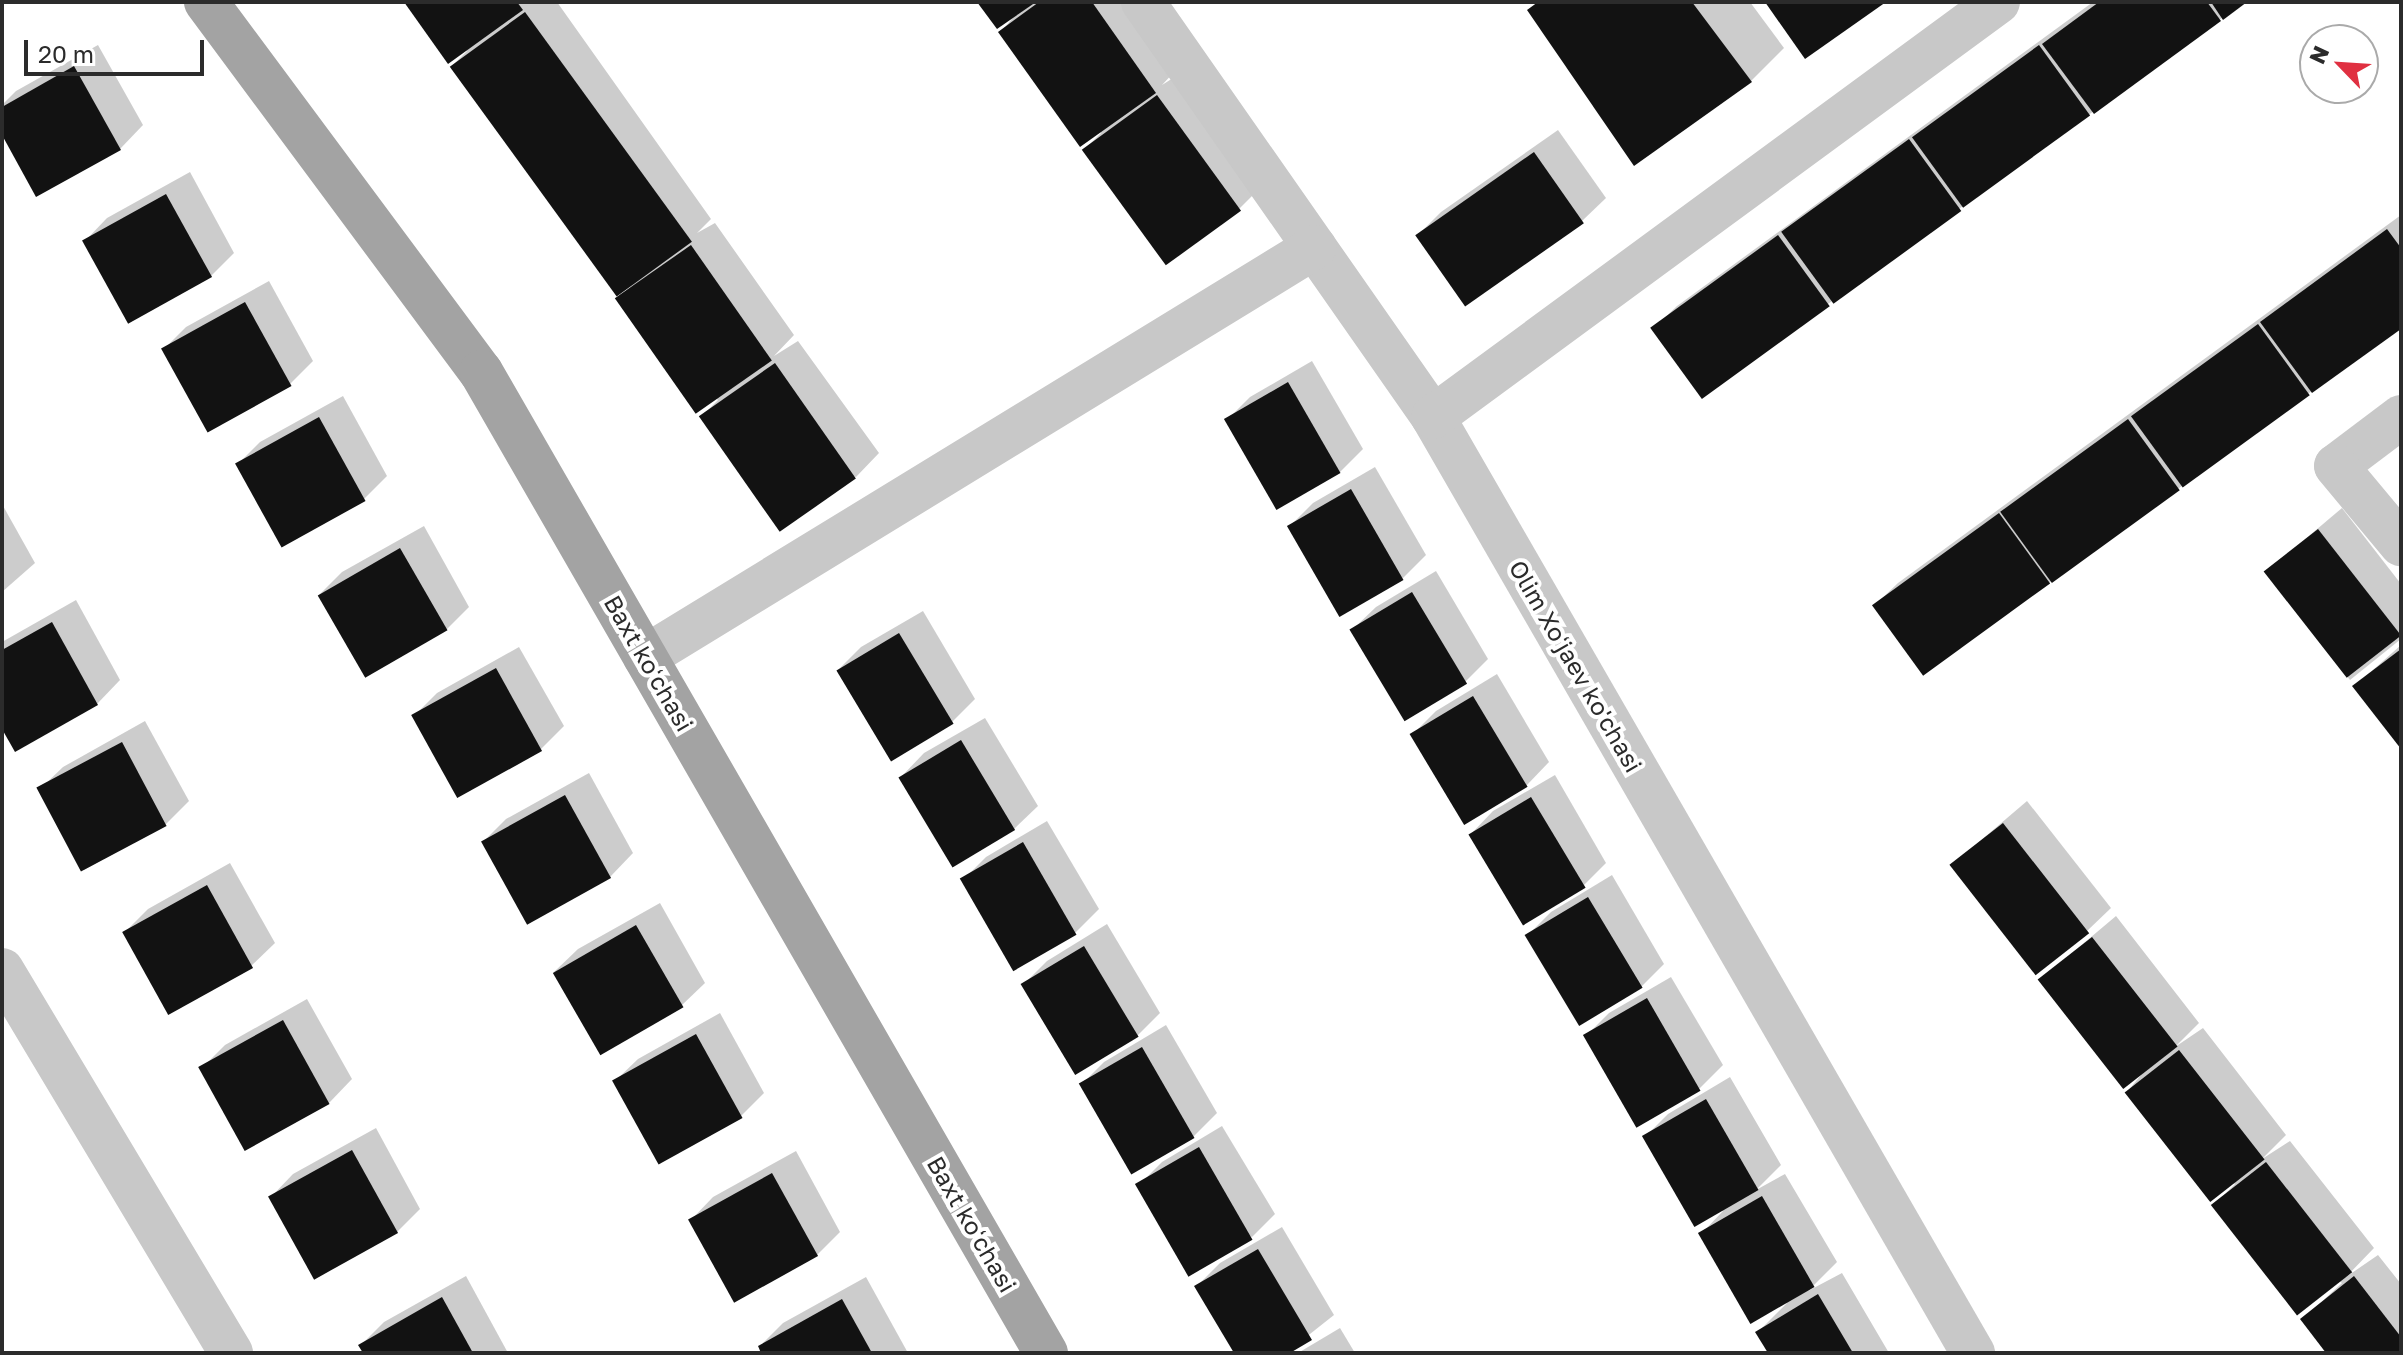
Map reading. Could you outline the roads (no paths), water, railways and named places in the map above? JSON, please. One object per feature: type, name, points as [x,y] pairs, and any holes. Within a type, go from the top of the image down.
[{"type":"main road","name":"Baxt koʻchasi","points":[[206,2],[481,372],[1046,1353]]},
{"type":"street","name":"Olim Xoʻjaev ko'chasi","points":[[1143,2],[1433,417],[1973,1353]]},
{"type":"street","points":[[1433,417],[1998,2]]},
{"type":"street","points":[[645,657],[1315,247]]},
{"type":"street","points":[[2401,417],[2336,466],[2401,544]]},
{"type":"street","points":[[2,970],[231,1353]]}]
